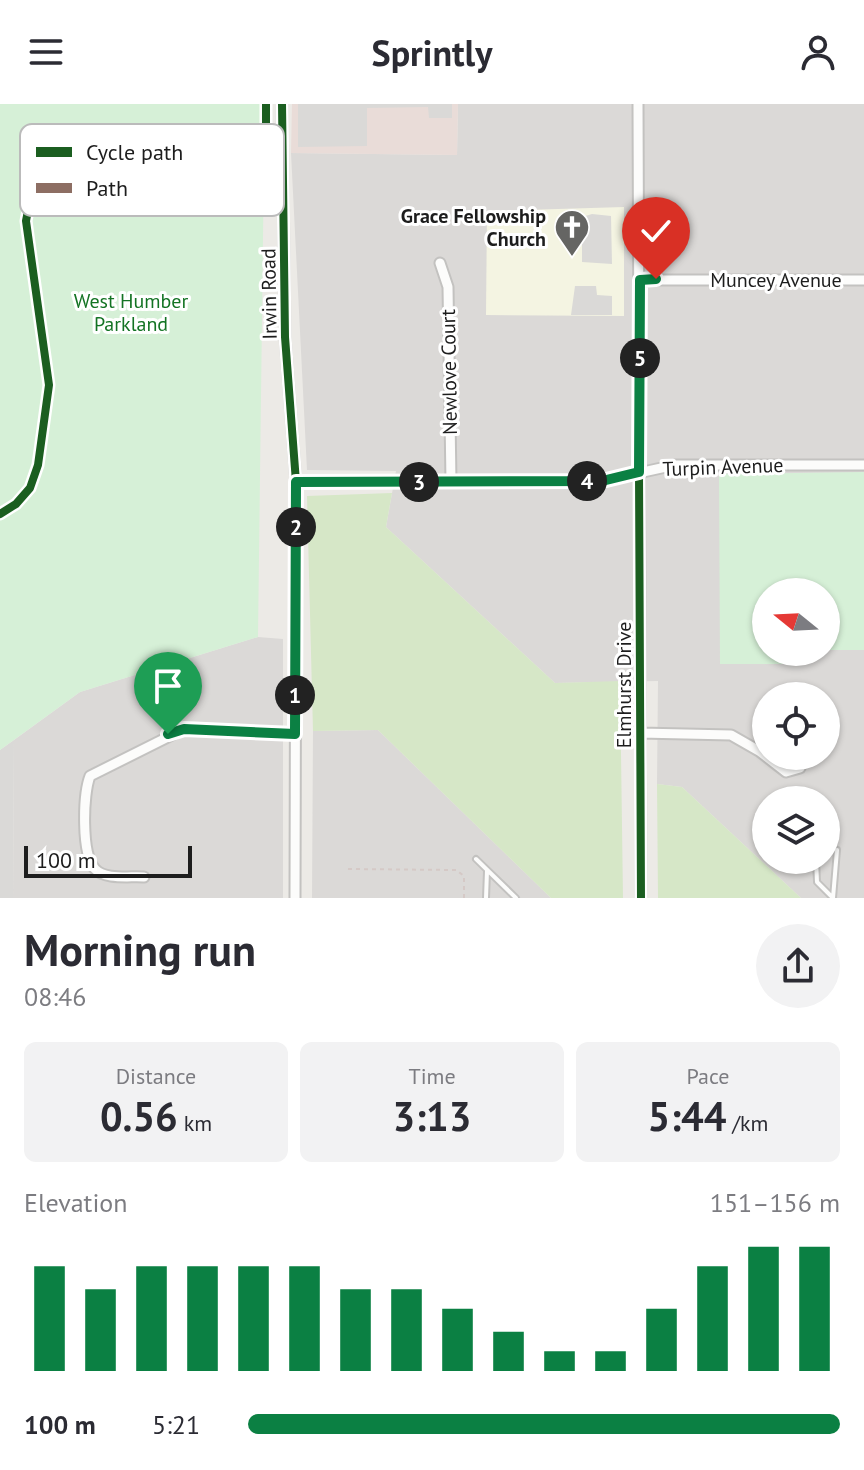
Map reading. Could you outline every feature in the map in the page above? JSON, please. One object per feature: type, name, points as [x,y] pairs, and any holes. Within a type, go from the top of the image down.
[{"type":"street","name":"Irwin Road","points":[[282,104],[282,124]]},
{"type":"street","name":"Elmhurst Drive","points":[[638,104],[641,898]]},
{"type":"street","name":"Irwin Road","points":[[283,216],[285,337],[296,482],[295,898]]},
{"type":"street","name":"Newlove Court","points":[[440,263],[448,287],[451,482]]},
{"type":"street","name":"Muncey Avenue","points":[[640,280],[864,280]]},
{"type":"street","name":"Turpin Avenue","points":[[296,482],[602,481],[675,465],[864,465]]},
{"type":"street","points":[[144,877],[111,876],[96,871],[86,855],[85,788],[90,776],[184,729],[295,734]]},
{"type":"street","points":[[640,733],[723,733],[752,745]]},
{"type":"lane","points":[[476,859],[516,898]]},
{"type":"lane","points":[[486,898],[487,871]]},
{"type":"lane","points":[[817,874],[817,882],[833,898]]},
{"type":"lane","points":[[833,898],[835,874]]},
{"type":"path","points":[[348,869],[456,870],[464,876],[464,898]]},
{"type":"shaded area","points":[[292,104],[458,104],[457,155],[291,153]]},
{"type":"shaded area","points":[[298,104],[452,104],[452,118],[429,118],[428,107],[367,108],[367,146],[298,147]]},
{"type":"shaded area","points":[[458,104],[864,104],[864,898],[801,898],[775,874],[840,874],[840,786],[752,786],[752,852],[682,787],[657,784],[658,681],[555,683],[386,527],[396,471],[307,470],[291,153],[457,155]]},
{"type":"shaded area","points":[[624,207],[624,316],[486,315],[487,211]]},
{"type":"shaded area","points":[[592,214],[611,216],[612,264],[582,262],[582,217]]},
{"type":"shaded area","points":[[575,286],[596,286],[597,295],[612,296],[612,315],[571,315]]},
{"type":"shaded area","points":[[258,637],[283,639],[283,898],[13,898],[14,740],[80,692]]},
{"type":"shaded area","points":[[378,730],[551,898],[312,898],[313,731]]},
{"type":"shaded area","points":[[14,740],[13,898],[0,898],[0,750]]},
{"type":"green space","name":"West Humber Parkland","points":[[0,104],[263,104],[263,124],[20,124],[20,216],[263,216],[258,637],[80,692],[0,750]]},
{"type":"green space","points":[[864,472],[864,650],[840,650],[840,578],[752,578],[752,664],[720,664],[719,474]]},
{"type":"green space","points":[[392,493],[386,527],[555,683],[620,681],[623,898],[551,898],[378,730],[313,731],[307,496]]},
{"type":"green space","points":[[657,784],[682,787],[752,852],[752,874],[775,874],[801,898],[658,898]]},
{"type":"cycle path","points":[[266,104],[266,124]]},
{"type":"cycle path","points":[[282,104],[282,124]]},
{"type":"cycle path","points":[[0,514],[16,504],[30,488],[38,465],[49,385],[27,216]]},
{"type":"cycle path","points":[[283,216],[285,337],[296,482],[602,481],[639,472],[641,898]]},
{"type":"place","name":"Grace Fellowship Church","points":[[572,258]]},
{"type":"route","points":[[168,734],[184,729],[295,734],[296,482],[602,481],[639,472],[640,280],[656,279]]}]
